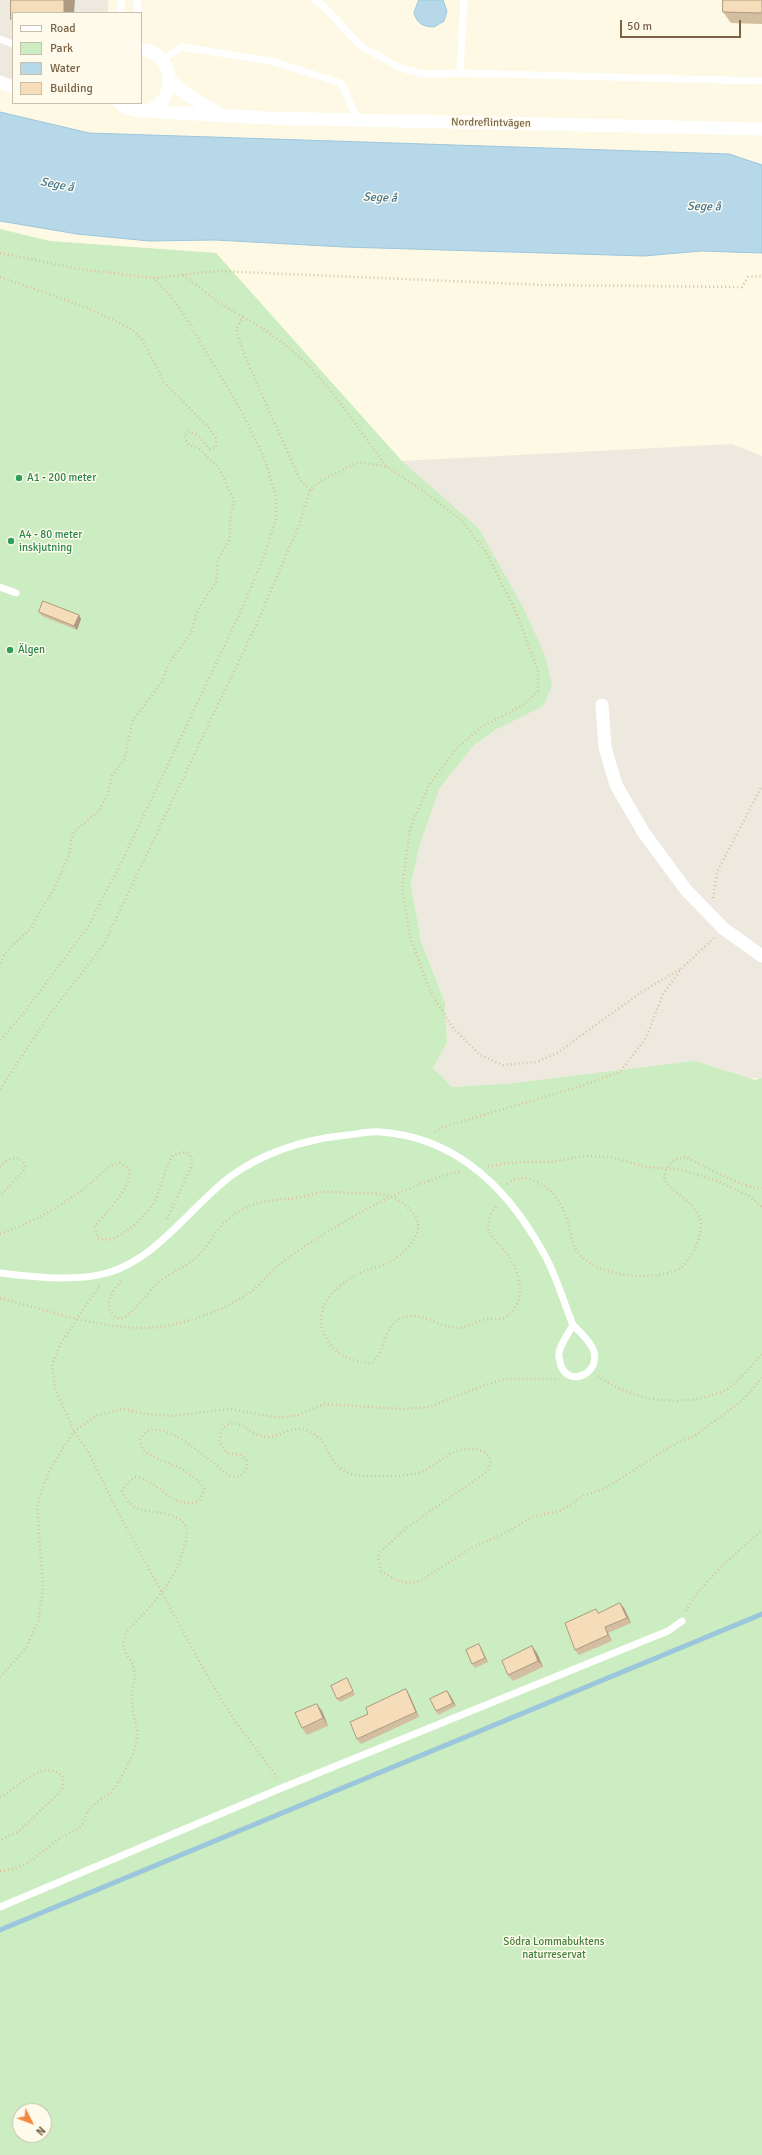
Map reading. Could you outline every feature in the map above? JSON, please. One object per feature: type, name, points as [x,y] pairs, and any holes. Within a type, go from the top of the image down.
[{"type":"street","points":[[142,48],[166,58],[170,80],[167,94],[161,103],[142,111]]},
{"type":"street","points":[[170,80],[185,93],[220,115]]},
{"type":"street","points":[[0,82],[12,87]]},
{"type":"street","name":"Nordreflintvägen","points":[[119,104],[132,110],[220,115],[358,120],[762,129]]},
{"type":"street","points":[[602,705],[604,747],[616,785],[644,833],[686,890],[724,929],[762,956]]},
{"type":"lane","points":[[121,0],[121,12]]},
{"type":"lane","points":[[137,0],[138,12]]},
{"type":"lane","points":[[315,0],[324,6],[362,47],[401,68],[424,74],[460,73],[762,81]]},
{"type":"lane","points":[[460,73],[464,0]]},
{"type":"lane","points":[[0,39],[12,44]]},
{"type":"lane","points":[[166,58],[182,47],[264,60],[342,83],[358,120]]},
{"type":"lane","points":[[0,588],[16,593]]},
{"type":"lane","points":[[0,1273],[40,1278],[71,1277],[107,1273],[129,1264],[157,1244],[231,1177],[262,1157],[296,1142],[378,1132],[409,1136],[445,1148],[474,1167],[504,1194],[544,1253],[573,1325],[593,1350],[594,1363],[592,1370],[585,1375],[573,1377],[566,1374],[562,1368],[559,1353],[573,1325]]},
{"type":"lane","points":[[0,1907],[284,1787],[668,1631],[682,1621]]},
{"type":"path","points":[[0,254],[80,269],[153,278],[217,271],[544,285],[742,287],[748,277],[762,276]]},
{"type":"path","points":[[182,275],[218,302],[259,326],[297,354],[329,390],[387,467],[425,492],[463,522],[486,552],[516,612],[538,671],[538,691],[525,704],[480,728],[456,748],[429,785],[410,829],[402,888],[410,936],[430,991],[453,1028],[480,1055],[503,1065],[537,1062],[557,1053],[640,993],[682,968]]},
{"type":"path","points":[[0,277],[83,306],[130,328],[142,339],[164,382],[206,423],[216,438],[216,447],[210,449],[194,432],[190,431],[184,436],[188,444],[199,449],[219,468],[234,501],[230,520],[230,539],[218,559],[216,582],[198,610],[191,633],[171,659],[162,682],[133,720],[124,760],[112,776],[99,811],[73,832],[69,855],[53,891],[41,909],[32,927],[5,954],[0,964]]},
{"type":"path","points":[[0,1040],[23,1014],[88,927],[122,861],[239,615],[263,559],[276,519],[276,496],[265,460],[242,412],[186,318],[170,295],[153,278]]},
{"type":"path","points":[[243,317],[236,329],[244,354],[300,480],[310,490]]},
{"type":"path","points":[[0,1089],[50,1014],[104,944],[258,621],[299,525],[310,490],[322,480],[359,462],[387,467]]},
{"type":"path","points":[[711,915],[717,872],[762,786]]},
{"type":"path","points":[[422,1140],[443,1127],[575,1088],[620,1072],[646,1038],[663,994],[682,968],[724,929]]},
{"type":"path","points":[[0,1234],[41,1218],[92,1184],[108,1167],[120,1163],[129,1168],[130,1174],[128,1181],[107,1214],[95,1227],[98,1238],[103,1241],[110,1240],[136,1223],[150,1208],[156,1198],[166,1166],[174,1155],[184,1152],[189,1154],[193,1161],[191,1168],[157,1244]]},
{"type":"path","points":[[0,1298],[105,1326],[143,1328],[180,1324],[204,1316],[252,1290],[280,1264],[317,1238],[348,1219],[444,1175],[474,1167],[518,1162],[552,1162],[583,1156],[611,1157],[647,1167],[682,1170],[715,1180],[749,1196],[762,1207]]},
{"type":"path","points":[[129,1264],[108,1303],[109,1309],[114,1316],[120,1319],[127,1317],[145,1294],[160,1281],[197,1257],[225,1222],[254,1203],[276,1198],[301,1197],[322,1192],[380,1193],[394,1197],[403,1203],[416,1216],[419,1224],[416,1235],[402,1252],[391,1262],[358,1274],[337,1287],[324,1306],[320,1317],[322,1331],[336,1352],[347,1359],[371,1364],[379,1358],[389,1330],[394,1322],[403,1317],[414,1315],[452,1327],[464,1327],[482,1320],[501,1319],[511,1312],[520,1297],[519,1279],[508,1255],[489,1232],[488,1225],[489,1218],[504,1194],[505,1185],[515,1178],[524,1178],[542,1184],[553,1193],[565,1214],[573,1244],[579,1254],[586,1261],[617,1274],[646,1276],[666,1274],[682,1267],[692,1256],[698,1241],[700,1225],[698,1212],[685,1198],[670,1187],[664,1179],[666,1168],[678,1157],[686,1156],[743,1184],[756,1188],[762,1188]]},
{"type":"path","points":[[0,1167],[3,1163],[15,1157],[21,1158],[25,1164],[25,1169],[0,1196]]},
{"type":"path","points":[[107,1273],[61,1343],[52,1365],[55,1389],[74,1431],[89,1453],[162,1593],[233,1718],[284,1787]]},
{"type":"path","points":[[592,1370],[598,1376],[619,1389],[647,1398],[697,1399],[725,1391],[746,1372],[762,1353]]},
{"type":"path","points":[[0,1677],[26,1648],[38,1621],[43,1587],[37,1505],[48,1471],[74,1431],[98,1415],[123,1408],[146,1414],[172,1416],[230,1409],[280,1418],[298,1415],[324,1404],[402,1409],[429,1407],[482,1386],[505,1380],[555,1380],[566,1374]]},
{"type":"path","points":[[0,1871],[22,1865],[45,1852],[64,1836],[81,1826],[87,1812],[93,1805],[112,1792],[126,1765],[133,1756],[138,1736],[131,1698],[135,1679],[134,1668],[125,1654],[124,1639],[127,1631],[171,1581],[183,1550],[187,1530],[185,1523],[179,1518],[149,1512],[136,1507],[125,1498],[122,1491],[125,1485],[135,1477],[143,1478],[178,1501],[186,1504],[200,1500],[204,1489],[201,1483],[194,1477],[146,1452],[140,1441],[142,1435],[151,1429],[162,1430],[180,1438],[232,1477],[239,1477],[245,1473],[247,1466],[246,1460],[240,1455],[227,1453],[218,1442],[222,1428],[228,1423],[237,1423],[255,1434],[266,1437],[274,1436],[290,1429],[309,1431],[322,1443],[339,1468],[346,1473],[358,1476],[416,1473],[429,1469],[452,1453],[464,1449],[482,1450],[488,1455],[491,1461],[489,1468],[484,1474],[410,1525],[380,1552],[378,1559],[381,1571],[396,1580],[408,1583],[420,1581],[473,1547],[501,1535],[533,1517],[562,1510],[585,1495],[604,1490],[676,1443],[693,1437],[742,1401],[762,1378]]},
{"type":"path","points":[[682,1621],[689,1604],[705,1586],[762,1530]]},
{"type":"path","points":[[0,1797],[20,1783],[45,1770],[60,1773],[64,1778],[62,1790],[56,1796],[18,1832],[0,1840]]},
{"type":"shaded area","points":[[0,0],[108,0],[108,12],[12,12],[12,80],[0,78]]},
{"type":"shaded area","points":[[732,444],[762,456],[762,1078],[452,1087],[433,1068],[447,1043],[445,1003],[421,941],[411,884],[420,844],[440,788],[474,745],[497,729],[402,461]]},
{"type":"green space","name":"Södra Lommabuktens naturreservat","points":[[0,229],[50,241],[216,253],[402,461],[479,529],[524,609],[546,658],[552,686],[543,706],[497,729],[474,745],[440,788],[420,844],[411,884],[421,941],[445,1003],[447,1043],[433,1068],[452,1087],[506,1084],[695,1061],[755,1080],[762,1078],[762,2155],[0,2155]]},
{"type":"water","points":[[419,0],[443,0],[447,11],[444,21],[434,27],[421,24],[415,17],[414,13]]},
{"type":"water","name":"Sege å","points":[[0,112],[89,133],[729,154],[762,165],[762,253],[701,251],[644,256],[344,247],[215,240],[149,241],[77,234],[0,221]]},
{"type":"building","points":[[11,0],[64,0],[64,12],[12,12],[11,19]]},
{"type":"building","points":[[723,0],[762,0],[762,13],[723,12]]},
{"type":"building","points":[[43,601],[79,615],[74,626],[39,612]]},
{"type":"building","points":[[620,1603],[627,1618],[605,1627],[608,1635],[575,1650],[565,1623],[596,1609],[598,1613]]},
{"type":"building","points":[[479,1644],[485,1658],[472,1664],[466,1650]]},
{"type":"building","points":[[532,1646],[538,1661],[508,1675],[502,1661]]},
{"type":"building","points":[[347,1678],[353,1691],[337,1699],[331,1686]]},
{"type":"building","points":[[406,1689],[416,1712],[357,1739],[350,1722],[368,1714],[366,1708]]},
{"type":"building","points":[[447,1691],[453,1703],[436,1711],[430,1699]]},
{"type":"building","points":[[317,1704],[323,1718],[302,1728],[295,1713]]},
{"type":"waterway","points":[[0,1930],[762,1614]]},
{"type":"place","name":"A1 - 200 meter","points":[[19,478]]},
{"type":"place","name":"A4 - 80 meter inskjutning","points":[[11,541]]},
{"type":"place","name":"Älgen","points":[[10,650]]}]
